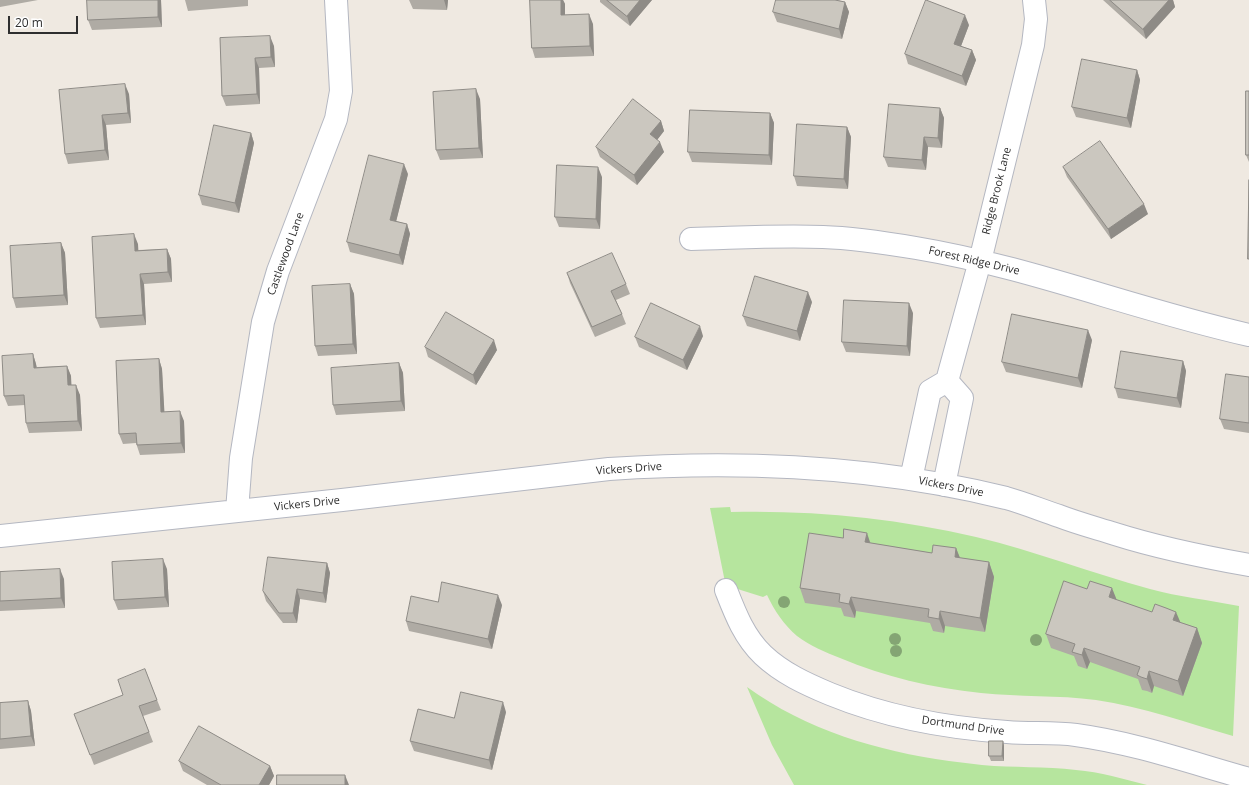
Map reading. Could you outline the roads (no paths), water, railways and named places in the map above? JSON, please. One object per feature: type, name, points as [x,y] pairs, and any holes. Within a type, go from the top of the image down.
[{"type":"street","name":"Castlewood Lane","points":[[237,511],[241,458],[263,322],[274,284],[336,119],[340,91],[336,0]]},
{"type":"street","name":"Ridge Brook Lane","points":[[947,381],[980,261],[1033,45],[1036,19],[1034,0]]},
{"type":"street","name":"Forest Ridge Drive","points":[[691,239],[740,237],[825,237],[916,248],[980,261],[1193,321],[1249,335]]},
{"type":"street","points":[[911,479],[930,391],[947,381],[962,398],[944,485]]},
{"type":"street","name":"Vickers Drive","points":[[0,536],[342,500],[548,476],[653,466],[776,466],[849,471],[944,485],[1008,499],[1117,535],[1177,551],[1249,565]]},
{"type":"street","name":"Dortmund Drive","points":[[726,590],[737,618],[743,628],[757,648],[772,663],[786,673],[818,690],[868,709],[923,722],[980,730],[1074,735],[1098,738],[1136,747],[1249,779]]}]
